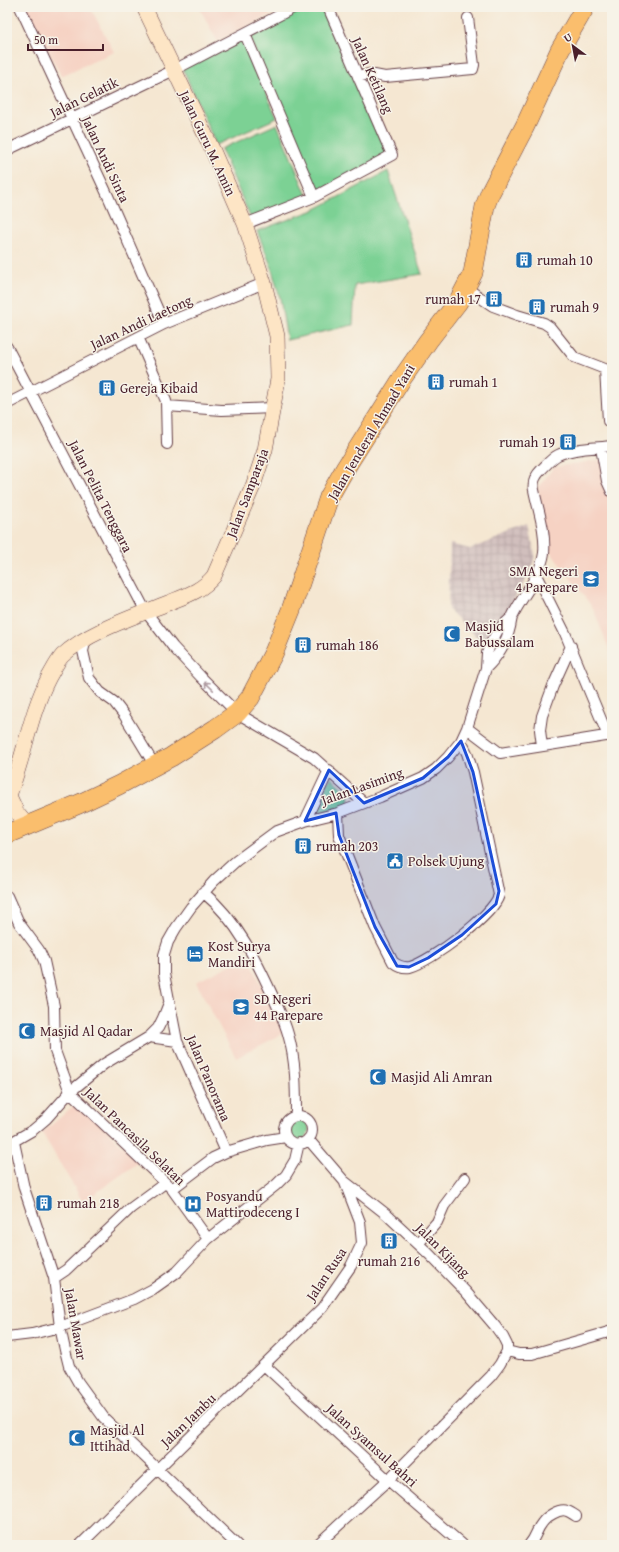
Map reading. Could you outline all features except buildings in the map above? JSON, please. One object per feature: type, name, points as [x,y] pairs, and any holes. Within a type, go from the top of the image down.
[{"type":"highway","name":"Jalan Jenderal Ahmad Yani","points":[[7,834],[119,786],[155,766],[215,730],[237,713],[250,698],[277,645],[291,610],[329,497],[346,467],[403,377],[458,302],[466,288],[473,273],[485,206],[490,193],[525,126],[560,50],[585,7]]},
{"type":"main road","name":"Jalan Guru M. Amin","points":[[144,7],[213,151],[245,224],[264,283]]},
{"type":"main road","name":"Jalan Samparaja","points":[[8,798],[38,699],[56,664],[62,656],[86,639],[101,631],[193,593],[209,583],[214,576],[253,486],[265,450],[278,379],[277,336],[264,283]]},
{"type":"main road","points":[[8,798],[17,813],[27,825]]},
{"type":"street","name":"Jalan Andi Sinta","points":[[20,7],[108,196],[164,324]]},
{"type":"street","name":"Jalan Gelatik","points":[[7,150],[71,118],[174,70],[295,7]]},
{"type":"street","name":"Jalan Ketilang","points":[[314,197],[392,155],[328,7]]},
{"type":"street","points":[[358,77],[369,74],[385,77],[473,69],[474,65],[468,18]]},
{"type":"street","points":[[245,34],[314,197],[245,224]]},
{"type":"street","name":"Jalan Andi Laetong","points":[[7,404],[164,324],[264,283]]},
{"type":"street","points":[[466,288],[493,306],[544,323],[550,327],[574,357],[605,369],[608,421]]},
{"type":"street","points":[[138,337],[165,395],[167,406],[167,444]]},
{"type":"street","name":"Jalan Pelita Tenggara","points":[[7,347],[32,392],[146,612],[173,648],[237,713],[314,758],[364,803]]},
{"type":"street","points":[[167,406],[222,410],[273,408]]},
{"type":"street","name":"Jalan Lasiming","points":[[204,892],[222,873],[275,832],[364,803],[407,786],[436,769],[448,757],[461,741],[467,728],[486,668],[486,661],[491,643],[498,630],[512,617],[536,575],[544,554],[544,542],[533,483],[535,478],[544,466],[558,455],[612,446]]},
{"type":"street","points":[[601,448],[607,481],[612,492]]},
{"type":"street","points":[[467,728],[500,753],[610,735],[571,646],[536,575]]},
{"type":"street","points":[[86,639],[83,650],[90,678],[100,692],[114,702],[124,715],[155,766]]},
{"type":"street","points":[[542,746],[540,730],[542,716],[571,646]]},
{"type":"street","points":[[338,812],[339,835],[375,927],[393,962],[397,966],[410,967],[428,958],[462,935],[488,912],[496,904],[499,895],[473,772],[467,753],[461,741]]},
{"type":"street","points":[[305,821],[329,770]]},
{"type":"street","points":[[204,892],[213,900],[245,942],[269,987],[284,1021],[289,1035],[296,1082],[296,1116]]},
{"type":"street","name":"Jalan Panorama","points":[[204,892],[176,928],[168,942],[164,955],[164,974],[168,1003],[177,1041],[226,1152]]},
{"type":"street","points":[[7,896],[19,923],[39,950],[44,961],[54,1006],[55,1051],[70,1092]]},
{"type":"street","points":[[11,1143],[46,1120],[70,1092],[104,1064],[149,1037],[158,1028],[168,1003]]},
{"type":"street","points":[[149,1037],[177,1041]]},
{"type":"street","name":"Jalan Pancasila Selatan","points":[[70,1092],[168,1186],[208,1239]]},
{"type":"street","points":[[7,1337],[32,1334],[60,1327],[134,1299],[153,1289],[177,1272],[208,1239],[276,1185],[286,1175],[304,1141],[312,1131],[310,1122],[303,1117],[296,1116],[285,1124],[283,1131],[286,1137],[292,1142],[304,1141],[344,1181]]},
{"type":"street","points":[[54,1278],[66,1270],[132,1208],[212,1158],[226,1152],[266,1140],[286,1137]]},
{"type":"street","name":"Jalan Mawar","points":[[11,1143],[24,1188],[54,1278],[60,1327],[69,1366],[78,1382],[104,1418],[237,1545]]},
{"type":"street","points":[[418,1244],[437,1222],[444,1206],[465,1178]]},
{"type":"street","name":"Jalan Kijang","points":[[344,1181],[386,1214],[466,1292],[503,1337],[507,1351]]},
{"type":"street","name":"Jalan Rusa","points":[[264,1365],[322,1308],[351,1266],[362,1243],[360,1222],[344,1181]]},
{"type":"street","points":[[317,1545],[388,1480],[491,1376],[507,1351],[519,1354],[532,1354],[612,1331]]},
{"type":"street","name":"Jalan Jambu","points":[[80,1545],[264,1365]]},
{"type":"street","name":"Jalan Syamsul Bahri","points":[[264,1365],[388,1480],[463,1545]]},
{"type":"street","points":[[529,1545],[536,1537],[541,1524],[548,1517],[563,1510],[576,1516]]},
{"type":"highlighted area","points":[[461,741],[473,772],[499,891],[496,904],[462,935],[428,958],[409,967],[397,966],[375,927],[339,835],[336,813],[305,821],[329,770],[364,803],[423,778],[448,757]]},
{"type":"shaded area","points":[[26,7],[90,7],[114,52],[61,76]]},
{"type":"shaded area","points":[[199,7],[287,7],[217,41]]},
{"type":"shaded area","name":"SMA Negeri 4 Parepare","points":[[612,458],[612,657],[593,608],[549,550],[538,488],[554,467]]},
{"type":"shaded area","points":[[529,526],[535,555],[531,571],[488,642],[477,637],[448,609],[450,544],[470,549]]},
{"type":"shaded area","name":"SD Negeri 44 Parepare","points":[[248,956],[284,1033],[236,1058],[196,982]]},
{"type":"shaded area","points":[[78,1102],[139,1162],[83,1202],[42,1133]]},
{"type":"green space","points":[[302,7],[322,7],[391,154],[313,194],[249,36]]},
{"type":"green space","points":[[242,37],[277,118],[216,145],[182,67]]},
{"type":"green space","points":[[277,124],[308,198],[251,219],[221,149]]},
{"type":"green space","points":[[388,171],[422,274],[355,285],[353,325],[287,340],[280,298],[270,263],[257,231],[314,210]]},
{"type":"green space","points":[[331,777],[348,795],[348,803],[345,807],[311,815]]},
{"type":"green space","points":[[298,1118],[306,1121],[309,1129],[306,1137],[298,1140],[290,1137],[287,1129],[290,1121]]},
{"type":"place","name":"rumah 10","points":[[524,260]]},
{"type":"place","name":"rumah 17","points":[[494,299]]},
{"type":"place","name":"rumah 9","points":[[537,307]]},
{"type":"place","name":"rumah 1","points":[[436,382]]},
{"type":"place","name":"Gereja Kibaid","points":[[107,388]]},
{"type":"place","name":"rumah 19","points":[[568,442]]},
{"type":"place","name":"SMA Negeri 4 Parepare","points":[[591,579]]},
{"type":"place","name":"Masjid Babussalam","points":[[452,634]]},
{"type":"place","name":"rumah 186","points":[[303,645]]},
{"type":"place","name":"rumah 203","points":[[303,846]]},
{"type":"place","name":"Polsek Ujung","points":[[395,861]]},
{"type":"place","name":"Kost Surya Mandiri","points":[[195,954]]},
{"type":"place","name":"SD Negeri 44 Parepare","points":[[241,1007]]},
{"type":"place","name":"Masjid Al Qadar","points":[[27,1031]]},
{"type":"place","name":"Masjid Ali Amran","points":[[378,1077]]},
{"type":"place","name":"rumah 218","points":[[44,1203]]},
{"type":"place","name":"Posyandu Mattirodeceng I","points":[[193,1204]]},
{"type":"place","name":"rumah 216","points":[[389,1241]]},
{"type":"place","name":"Masjid Al Ittihad","points":[[77,1438]]}]
